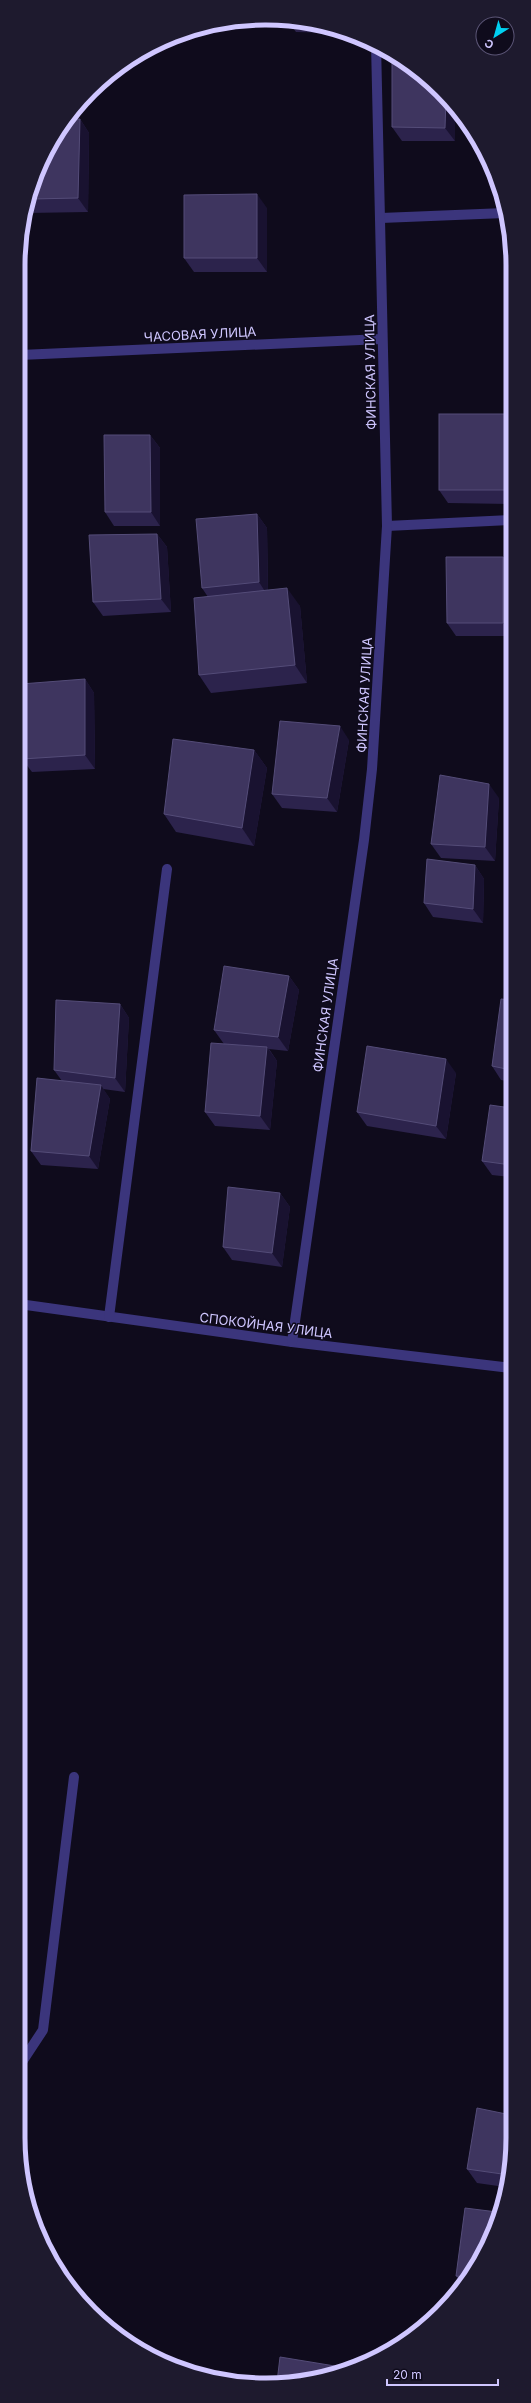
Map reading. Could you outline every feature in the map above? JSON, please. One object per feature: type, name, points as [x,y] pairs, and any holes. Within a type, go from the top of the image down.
[{"type":"street","name":"ФИНСКАЯ УЛИЦА","points":[[292,1342],[364,840],[372,770],[387,526],[376,52]]},
{"type":"street","points":[[380,218],[500,213]]},
{"type":"street","name":"ЧАСОВАЯ УЛИЦА","points":[[25,355],[382,338]]},
{"type":"street","points":[[387,526],[506,520]]},
{"type":"street","points":[[109,1317],[167,868]]},
{"type":"street","name":"СПОКОЙНАЯ УЛИЦА","points":[[25,1305],[292,1342],[506,1367]]},
{"type":"street","points":[[25,2057],[43,2030],[74,1777]]},
{"type":"building","points":[[392,61],[412,75],[436,95],[446,107],[445,128],[392,127]]},
{"type":"building","points":[[80,119],[78,198],[34,199],[43,173],[57,145],[75,120]]},
{"type":"building","points":[[257,194],[257,258],[184,258],[184,195]]},
{"type":"building","points":[[439,414],[506,414],[506,490],[439,490]]},
{"type":"building","points":[[104,435],[150,435],[151,512],[105,512]]},
{"type":"building","points":[[257,514],[259,582],[202,588],[196,519]]},
{"type":"building","points":[[157,534],[161,599],[93,602],[89,535]]},
{"type":"building","points":[[446,557],[503,557],[503,623],[447,623]]},
{"type":"building","points":[[287,588],[295,665],[199,675],[194,598]]},
{"type":"building","points":[[85,679],[85,755],[25,759],[25,684]]},
{"type":"building","points":[[280,721],[340,726],[327,798],[272,794]]},
{"type":"building","points":[[173,739],[254,750],[242,828],[164,814]]},
{"type":"building","points":[[440,775],[489,784],[485,847],[431,844]]},
{"type":"building","points":[[427,859],[475,865],[473,909],[424,903]]},
{"type":"building","points":[[224,966],[289,976],[278,1037],[214,1030]]},
{"type":"building","points":[[501,999],[506,1000],[506,1069],[492,1066]]},
{"type":"building","points":[[56,1000],[120,1004],[115,1078],[54,1070]]},
{"type":"building","points":[[211,1043],[267,1047],[260,1116],[205,1112]]},
{"type":"building","points":[[367,1046],[446,1059],[436,1126],[357,1112]]},
{"type":"building","points":[[37,1078],[101,1085],[89,1156],[31,1151]]},
{"type":"building","points":[[490,1105],[506,1107],[506,1164],[482,1161]]},
{"type":"building","points":[[228,1187],[280,1193],[272,1253],[223,1247]]},
{"type":"building","points":[[477,2108],[506,2114],[506,2138],[503,2174],[467,2169]]},
{"type":"building","points":[[465,2208],[494,2212],[488,2230],[474,2258],[461,2277],[456,2276]]},
{"type":"building","points":[[280,2357],[338,2367],[297,2376],[278,2377]]}]
